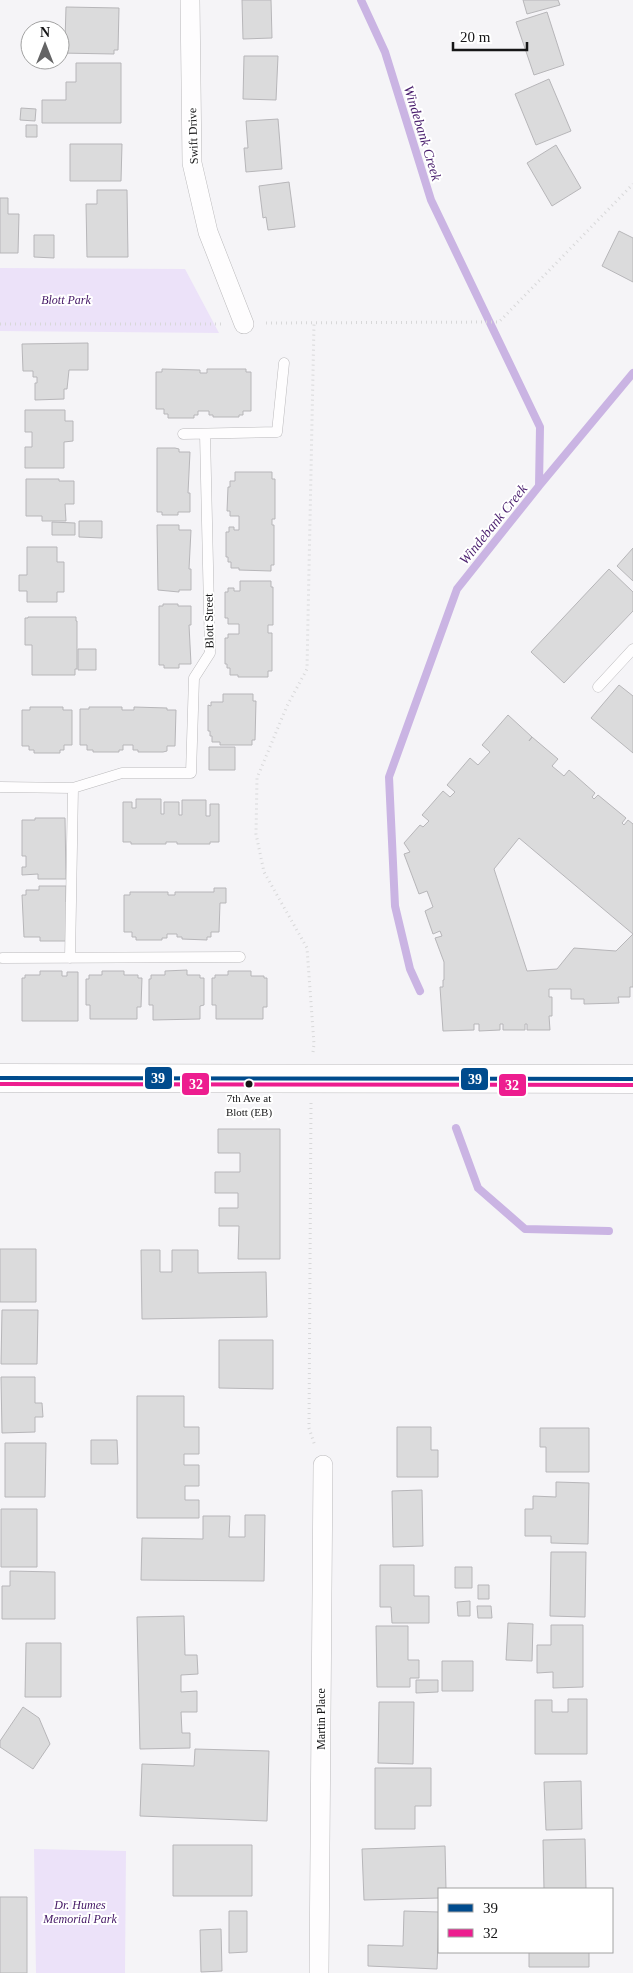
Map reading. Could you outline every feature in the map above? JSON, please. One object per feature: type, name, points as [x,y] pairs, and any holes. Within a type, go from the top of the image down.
[{"type":"street","name":"Swift Drive","points":[[190,0],[192,163],[208,232],[244,324]]},
{"type":"street","points":[[0,1078],[633,1079]]},
{"type":"street","name":"Martin Place","points":[[319,1973],[322,1465]]},
{"type":"lane","points":[[183,434],[277,432],[284,363]]},
{"type":"lane","name":"Blott Street","points":[[0,787],[73,788],[122,773],[192,773],[194,678],[210,653],[205,434]]},
{"type":"lane","points":[[598,686],[633,649]]},
{"type":"lane","points":[[70,958],[73,788]]},
{"type":"lane","points":[[2,958],[240,957]]},
{"type":"path","points":[[0,324],[499,322],[633,184]]},
{"type":"path","points":[[314,323],[307,669],[287,706],[257,778],[256,834],[264,872],[307,948],[314,1044],[310,1079],[309,1428],[322,1465]]},
{"type":"green space","name":"Blott Park","points":[[0,268],[185,269],[219,333],[0,331]]},
{"type":"green space","name":"Dr. Humes Memorial Park","points":[[34,1849],[126,1851],[125,1973],[36,1973]]},
{"type":"building","points":[[242,0],[271,0],[272,38],[243,39]]},
{"type":"building","points":[[523,0],[558,0],[560,5],[527,14]]},
{"type":"building","points":[[66,7],[119,8],[118,50],[114,50],[114,54],[70,53],[70,20],[66,20]]},
{"type":"building","points":[[547,12],[564,65],[534,75],[516,22]]},
{"type":"building","points":[[244,56],[278,56],[276,100],[243,99]]},
{"type":"building","points":[[76,63],[121,63],[121,123],[42,123],[42,100],[66,100],[66,82],[76,82]]},
{"type":"building","points":[[549,79],[571,131],[536,145],[515,94]]},
{"type":"building","points":[[21,108],[36,109],[35,121],[20,120]]},
{"type":"building","points":[[278,119],[282,169],[246,172],[244,148],[248,148],[246,121]]},
{"type":"building","points":[[26,125],[37,125],[37,137],[26,137]]},
{"type":"building","points":[[70,144],[122,144],[121,181],[70,181]]},
{"type":"building","points":[[556,145],[581,188],[552,206],[527,163]]},
{"type":"building","points":[[289,182],[295,227],[268,230],[266,217],[263,218],[259,186]]},
{"type":"building","points":[[97,190],[127,190],[128,257],[87,257],[86,204],[97,204]]},
{"type":"building","points":[[0,198],[8,198],[8,214],[19,214],[18,253],[0,253]]},
{"type":"building","points":[[619,231],[633,238],[633,282],[602,266]]},
{"type":"building","points":[[34,235],[54,235],[54,258],[34,257]]},
{"type":"building","points":[[88,343],[88,370],[69,370],[67,389],[64,389],[64,399],[35,400],[37,377],[33,377],[33,371],[23,371],[22,344]]},
{"type":"building","points":[[162,369],[200,370],[200,373],[207,373],[207,369],[246,369],[246,372],[251,372],[251,411],[243,411],[243,415],[239,415],[239,417],[213,417],[213,415],[209,415],[209,411],[198,411],[198,415],[194,415],[194,418],[168,418],[168,414],[164,414],[164,409],[156,409],[156,372],[162,372]]},
{"type":"building","points":[[25,410],[65,410],[65,421],[73,421],[73,441],[64,442],[64,468],[25,468],[25,447],[32,447],[32,432],[25,432]]},
{"type":"building","points":[[157,448],[175,448],[179,449],[179,452],[190,452],[188,493],[190,493],[190,512],[178,512],[178,515],[162,515],[162,512],[157,512]]},
{"type":"building","points":[[235,472],[272,472],[272,479],[275,479],[275,519],[272,519],[272,525],[274,525],[274,565],[271,565],[271,571],[231,568],[231,562],[228,562],[228,557],[226,557],[226,532],[229,532],[229,527],[239,530],[239,516],[230,516],[230,511],[227,511],[228,487],[230,487],[230,481],[235,481]]},
{"type":"building","points":[[26,479],[74,481],[74,504],[65,504],[66,521],[42,521],[42,516],[26,516]]},
{"type":"building","points":[[79,521],[102,521],[102,538],[79,537]]},
{"type":"building","points":[[52,522],[75,523],[75,535],[52,535]]},
{"type":"building","points":[[157,525],[179,525],[179,530],[191,530],[189,569],[191,569],[191,590],[179,590],[179,592],[158,590]]},
{"type":"building","points":[[27,547],[57,547],[57,562],[64,562],[64,592],[57,592],[57,602],[27,602],[27,591],[19,591],[19,575],[27,575]]},
{"type":"building","points":[[633,548],[633,581],[617,566]]},
{"type":"building","points":[[609,569],[633,592],[633,611],[564,683],[531,652]]},
{"type":"building","points":[[240,581],[271,581],[271,587],[273,587],[273,625],[268,625],[268,633],[272,633],[272,671],[268,671],[268,677],[238,677],[238,675],[230,675],[230,668],[227,668],[227,664],[225,664],[225,638],[228,638],[228,634],[239,634],[239,624],[228,624],[228,618],[225,618],[225,592],[228,592],[228,588],[240,591]]},
{"type":"building","points":[[163,604],[191,606],[191,625],[189,625],[191,664],[179,664],[179,668],[164,668],[164,665],[159,665],[159,606],[163,606]]},
{"type":"building","points":[[76,617],[77,669],[75,669],[75,675],[32,675],[32,645],[25,645],[25,618]]},
{"type":"building","points":[[78,649],[96,649],[96,670],[78,670]]},
{"type":"building","points":[[619,685],[633,696],[633,753],[591,718]]},
{"type":"building","points":[[223,694],[253,694],[253,701],[256,701],[255,740],[252,740],[252,745],[220,745],[220,742],[212,742],[212,736],[210,736],[210,731],[208,731],[208,705],[211,706],[211,702],[223,702]]},
{"type":"building","points":[[30,707],[63,707],[63,710],[72,710],[72,745],[64,745],[64,750],[60,750],[60,753],[34,753],[34,750],[29,750],[29,746],[22,746],[22,710],[30,710]]},
{"type":"building","points":[[89,707],[122,707],[122,710],[134,710],[134,707],[176,710],[175,746],[167,746],[167,751],[163,752],[138,752],[138,750],[133,750],[133,745],[123,745],[123,750],[119,750],[119,752],[93,752],[93,750],[87,750],[87,745],[80,745],[80,709],[89,709]]},
{"type":"building","points":[[508,715],[558,759],[552,766],[564,776],[569,770],[595,793],[592,797],[594,799],[598,795],[626,818],[622,823],[624,825],[628,820],[633,824],[633,934],[633,987],[630,987],[630,997],[618,997],[619,1003],[584,1004],[584,999],[571,999],[571,989],[549,989],[549,997],[552,997],[552,1016],[549,1016],[550,1030],[527,1030],[527,1024],[525,1024],[525,1030],[503,1030],[503,1024],[500,1024],[500,1030],[479,1031],[479,1024],[474,1024],[474,1030],[443,1031],[440,987],[443,987],[444,962],[435,938],[442,936],[440,931],[433,934],[425,911],[433,907],[427,891],[419,894],[404,854],[410,852],[404,843],[420,825],[423,827],[429,821],[422,815],[443,791],[450,797],[455,792],[447,785],[470,758],[478,765],[490,752],[482,745]],"holes":[[[519,838],[633,934],[616,951],[574,948],[557,969],[527,971],[494,869]]]},
{"type":"building","points":[[209,747],[235,747],[235,770],[209,770]]},
{"type":"building","points":[[136,799],[161,799],[161,814],[164,814],[164,802],[179,802],[179,815],[182,815],[182,800],[206,800],[206,816],[210,816],[210,804],[219,804],[219,842],[210,842],[210,844],[166,842],[166,844],[131,844],[131,842],[123,842],[123,802],[132,802],[132,808],[136,808]]},
{"type":"building","points":[[35,818],[65,818],[66,879],[38,879],[38,874],[22,875],[22,867],[26,867],[26,856],[22,856],[22,820],[35,820]]},
{"type":"building","points":[[39,886],[66,886],[66,941],[40,941],[40,937],[24,937],[22,895],[26,895],[26,890],[39,890]]},
{"type":"building","points":[[214,888],[226,888],[226,903],[220,903],[219,932],[211,932],[211,937],[207,937],[207,940],[182,939],[182,937],[177,937],[177,934],[167,934],[167,938],[162,938],[162,940],[136,940],[136,937],[132,937],[132,932],[124,932],[124,895],[130,895],[130,892],[168,892],[168,895],[175,895],[175,892],[214,892]]},
{"type":"building","points":[[187,970],[187,975],[200,975],[200,978],[204,978],[204,1005],[200,1006],[200,1019],[153,1020],[153,1005],[149,1005],[149,979],[151,979],[151,975],[165,975],[165,971]]},
{"type":"building","points":[[40,971],[62,971],[62,976],[67,976],[67,972],[78,972],[78,1021],[22,1021],[22,978],[25,978],[25,975],[40,975]]},
{"type":"building","points":[[102,971],[124,971],[124,975],[138,975],[138,978],[142,978],[141,1007],[137,1007],[137,1019],[90,1019],[90,1005],[86,1005],[86,979],[89,979],[89,975],[102,975]]},
{"type":"building","points":[[228,971],[251,971],[251,976],[264,976],[264,978],[267,978],[267,1007],[263,1007],[263,1019],[216,1019],[216,1005],[212,1005],[212,978],[215,978],[215,975],[228,975]]},
{"type":"building","points":[[218,1129],[280,1129],[280,1259],[238,1259],[239,1226],[219,1226],[219,1208],[238,1208],[238,1193],[215,1193],[215,1172],[240,1172],[240,1153],[218,1153]]},
{"type":"building","points":[[0,1249],[36,1249],[36,1302],[0,1302]]},
{"type":"building","points":[[141,1250],[160,1250],[160,1272],[172,1272],[172,1250],[198,1250],[198,1273],[266,1272],[267,1317],[142,1319]]},
{"type":"building","points":[[2,1310],[38,1310],[37,1364],[1,1364]]},
{"type":"building","points":[[219,1340],[273,1340],[273,1389],[219,1388]]},
{"type":"building","points":[[1,1377],[35,1377],[35,1403],[42,1403],[43,1417],[35,1417],[35,1432],[2,1433]]},
{"type":"building","points":[[137,1396],[184,1396],[184,1427],[199,1427],[199,1454],[184,1454],[184,1465],[199,1465],[199,1486],[185,1486],[185,1500],[199,1500],[199,1518],[137,1518]]},
{"type":"building","points":[[397,1427],[431,1427],[431,1450],[438,1450],[438,1477],[397,1477]]},
{"type":"building","points":[[540,1428],[589,1428],[589,1472],[546,1472],[546,1447],[540,1447]]},
{"type":"building","points":[[91,1440],[117,1440],[118,1464],[91,1464]]},
{"type":"building","points":[[5,1443],[46,1443],[45,1497],[5,1497]]},
{"type":"building","points":[[556,1482],[589,1483],[588,1544],[551,1543],[551,1536],[525,1536],[525,1509],[533,1509],[533,1496],[556,1497]]},
{"type":"building","points":[[422,1490],[423,1546],[393,1547],[392,1491]]},
{"type":"building","points":[[1,1509],[37,1509],[37,1567],[1,1567]]},
{"type":"building","points":[[245,1515],[265,1515],[264,1581],[141,1580],[142,1538],[203,1539],[203,1516],[230,1516],[229,1537],[245,1537]]},
{"type":"building","points":[[551,1552],[586,1552],[585,1617],[550,1616]]},
{"type":"building","points":[[380,1565],[414,1565],[414,1596],[429,1596],[429,1623],[392,1623],[391,1607],[380,1607]]},
{"type":"building","points":[[455,1567],[472,1567],[472,1588],[455,1588]]},
{"type":"building","points":[[10,1571],[55,1572],[55,1619],[2,1619],[2,1586],[10,1586]]},
{"type":"building","points":[[478,1585],[489,1585],[489,1599],[478,1599]]},
{"type":"building","points":[[470,1601],[470,1616],[458,1616],[457,1602]]},
{"type":"building","points":[[477,1606],[491,1606],[492,1618],[478,1618]]},
{"type":"building","points":[[184,1616],[185,1655],[197,1655],[198,1674],[181,1675],[181,1692],[197,1691],[197,1712],[181,1712],[182,1733],[190,1733],[190,1748],[140,1749],[137,1617]]},
{"type":"building","points":[[508,1623],[533,1624],[532,1661],[506,1660]]},
{"type":"building","points":[[551,1625],[583,1625],[583,1687],[553,1688],[553,1672],[537,1673],[537,1645],[551,1645]]},
{"type":"building","points":[[376,1626],[408,1626],[408,1660],[419,1660],[419,1678],[410,1678],[410,1687],[377,1687]]},
{"type":"building","points":[[26,1643],[61,1643],[61,1697],[25,1697]]},
{"type":"building","points":[[442,1661],[473,1661],[473,1691],[442,1691]]},
{"type":"building","points":[[416,1680],[438,1680],[438,1692],[416,1693]]},
{"type":"building","points":[[568,1699],[587,1699],[587,1754],[535,1754],[535,1700],[552,1700],[552,1712],[568,1712]]},
{"type":"building","points":[[379,1702],[414,1702],[413,1764],[378,1763]]},
{"type":"building","points":[[23,1707],[39,1718],[50,1744],[33,1769],[0,1747],[0,1741]]},
{"type":"building","points":[[195,1749],[269,1751],[267,1821],[140,1816],[142,1764],[194,1766]]},
{"type":"building","points":[[375,1768],[431,1768],[431,1806],[415,1806],[415,1829],[375,1829]]},
{"type":"building","points":[[581,1781],[582,1829],[546,1830],[544,1782]]},
{"type":"building","points":[[585,1839],[586,1888],[544,1888],[543,1840]]},
{"type":"building","points":[[173,1845],[252,1845],[252,1896],[173,1896]]},
{"type":"building","points":[[445,1846],[446,1888],[438,1888],[438,1898],[364,1900],[362,1849]]},
{"type":"building","points":[[0,1897],[27,1897],[27,1973],[0,1973]]},
{"type":"building","points":[[229,1911],[247,1911],[247,1952],[229,1953]]},
{"type":"building","points":[[404,1911],[438,1912],[437,1969],[368,1966],[368,1945],[403,1946]]},
{"type":"building","points":[[221,1929],[222,1971],[201,1972],[200,1930]]},
{"type":"building","points":[[529,1953],[589,1953],[589,1967],[529,1967]]},
{"type":"waterway","name":"Windebank Creek","points":[[361,0],[385,52],[431,200],[540,427],[539,486],[457,589],[389,777],[395,906],[410,969],[420,991]]},
{"type":"waterway","points":[[539,486],[633,373]]},
{"type":"waterway","name":"Windebank Creek","points":[[456,1128],[478,1188],[525,1229],[609,1231]]},
{"type":"transit line","name":"39","points":[[0,1078],[633,1079]]},
{"type":"transit line","name":"32","points":[[0,1084],[633,1085]]},
{"type":"place","name":"7th Ave at Blott (EB)","points":[[249,1084]]}]
